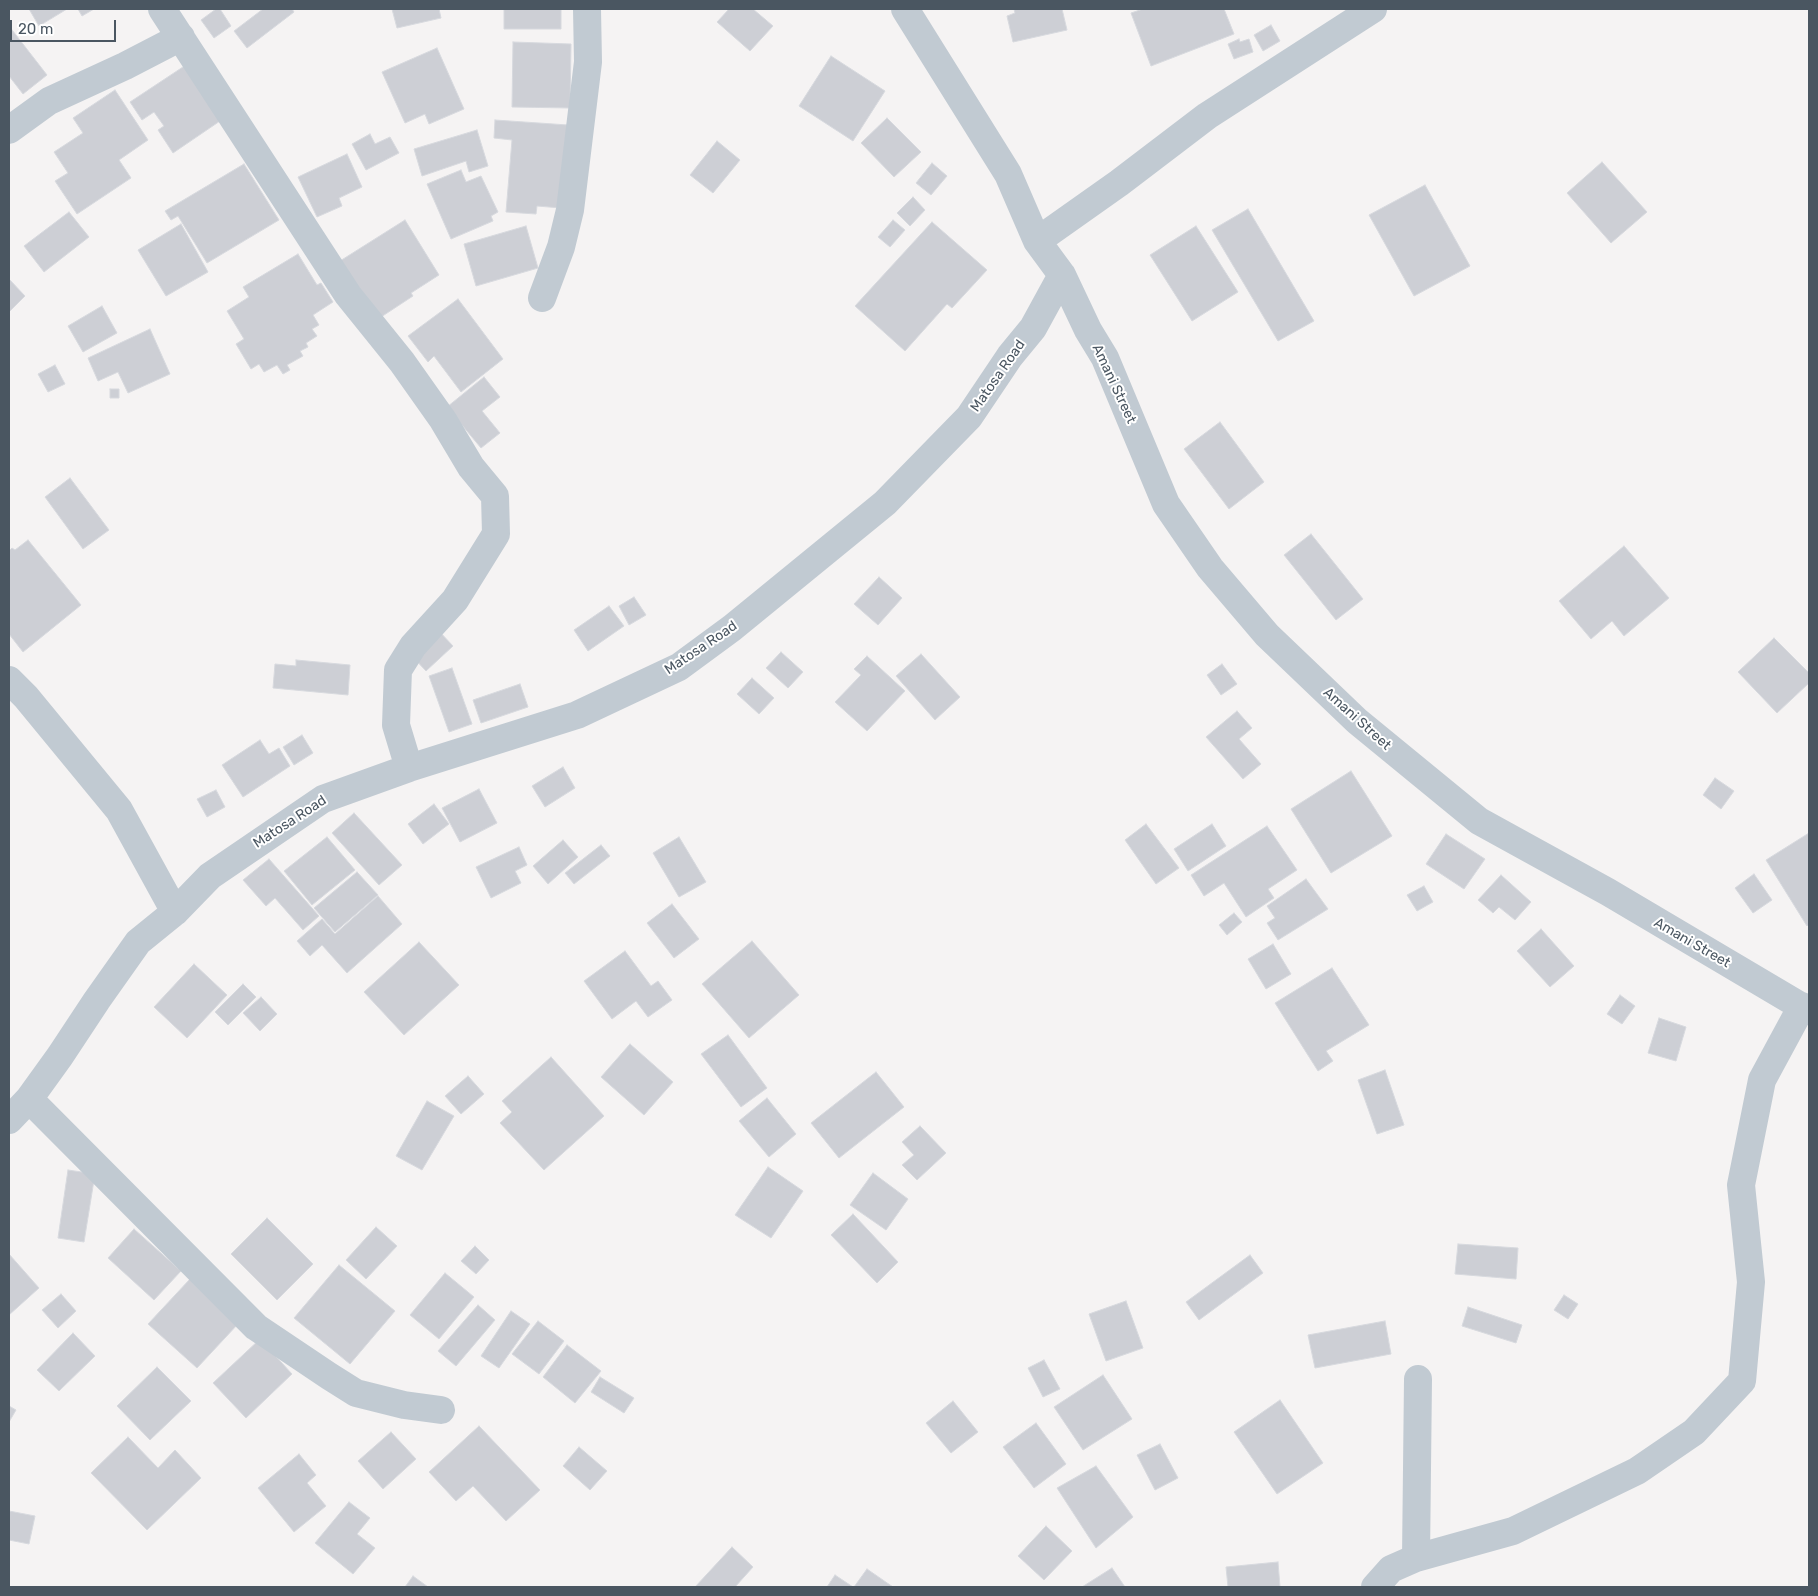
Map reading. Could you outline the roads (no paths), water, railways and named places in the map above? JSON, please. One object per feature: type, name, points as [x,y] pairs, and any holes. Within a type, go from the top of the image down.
[{"type":"street","points":[[162,9],[298,221],[348,295],[402,362],[443,420],[471,467],[495,496],[496,534],[455,600],[414,646],[398,670],[396,726],[409,768]]},
{"type":"street","points":[[542,298],[561,248],[570,210],[588,62],[587,9]]},
{"type":"street","points":[[905,9],[1008,174],[1037,241],[1062,275]]},
{"type":"street","points":[[1037,241],[1119,183],[1207,116],[1373,9]]},
{"type":"street","points":[[9,130],[49,101],[125,66],[181,37]]},
{"type":"street","name":"Matosa Road","points":[[9,1120],[29,1098],[60,1056],[138,942],[175,912],[210,876],[323,798],[409,768],[577,715],[679,666],[712,644],[885,503],[969,417],[1010,356],[1033,328],[1062,275]]},
{"type":"street","name":"Amani Street","points":[[1062,275],[1088,330],[1105,358],[1166,504],[1210,568],[1267,635],[1357,721],[1479,821],[1608,892],[1805,1008]]},
{"type":"street","points":[[9,680],[26,697],[120,810],[175,912]]},
{"type":"street","points":[[1375,1587],[1391,1569],[1416,1558],[1513,1531],[1637,1471],[1694,1432],[1742,1382],[1751,1282],[1741,1185],[1762,1080],[1805,1008]]},
{"type":"street","points":[[29,1098],[256,1327],[356,1393],[404,1405],[441,1410]]},
{"type":"street","points":[[1416,1558],[1418,1378]]}]
